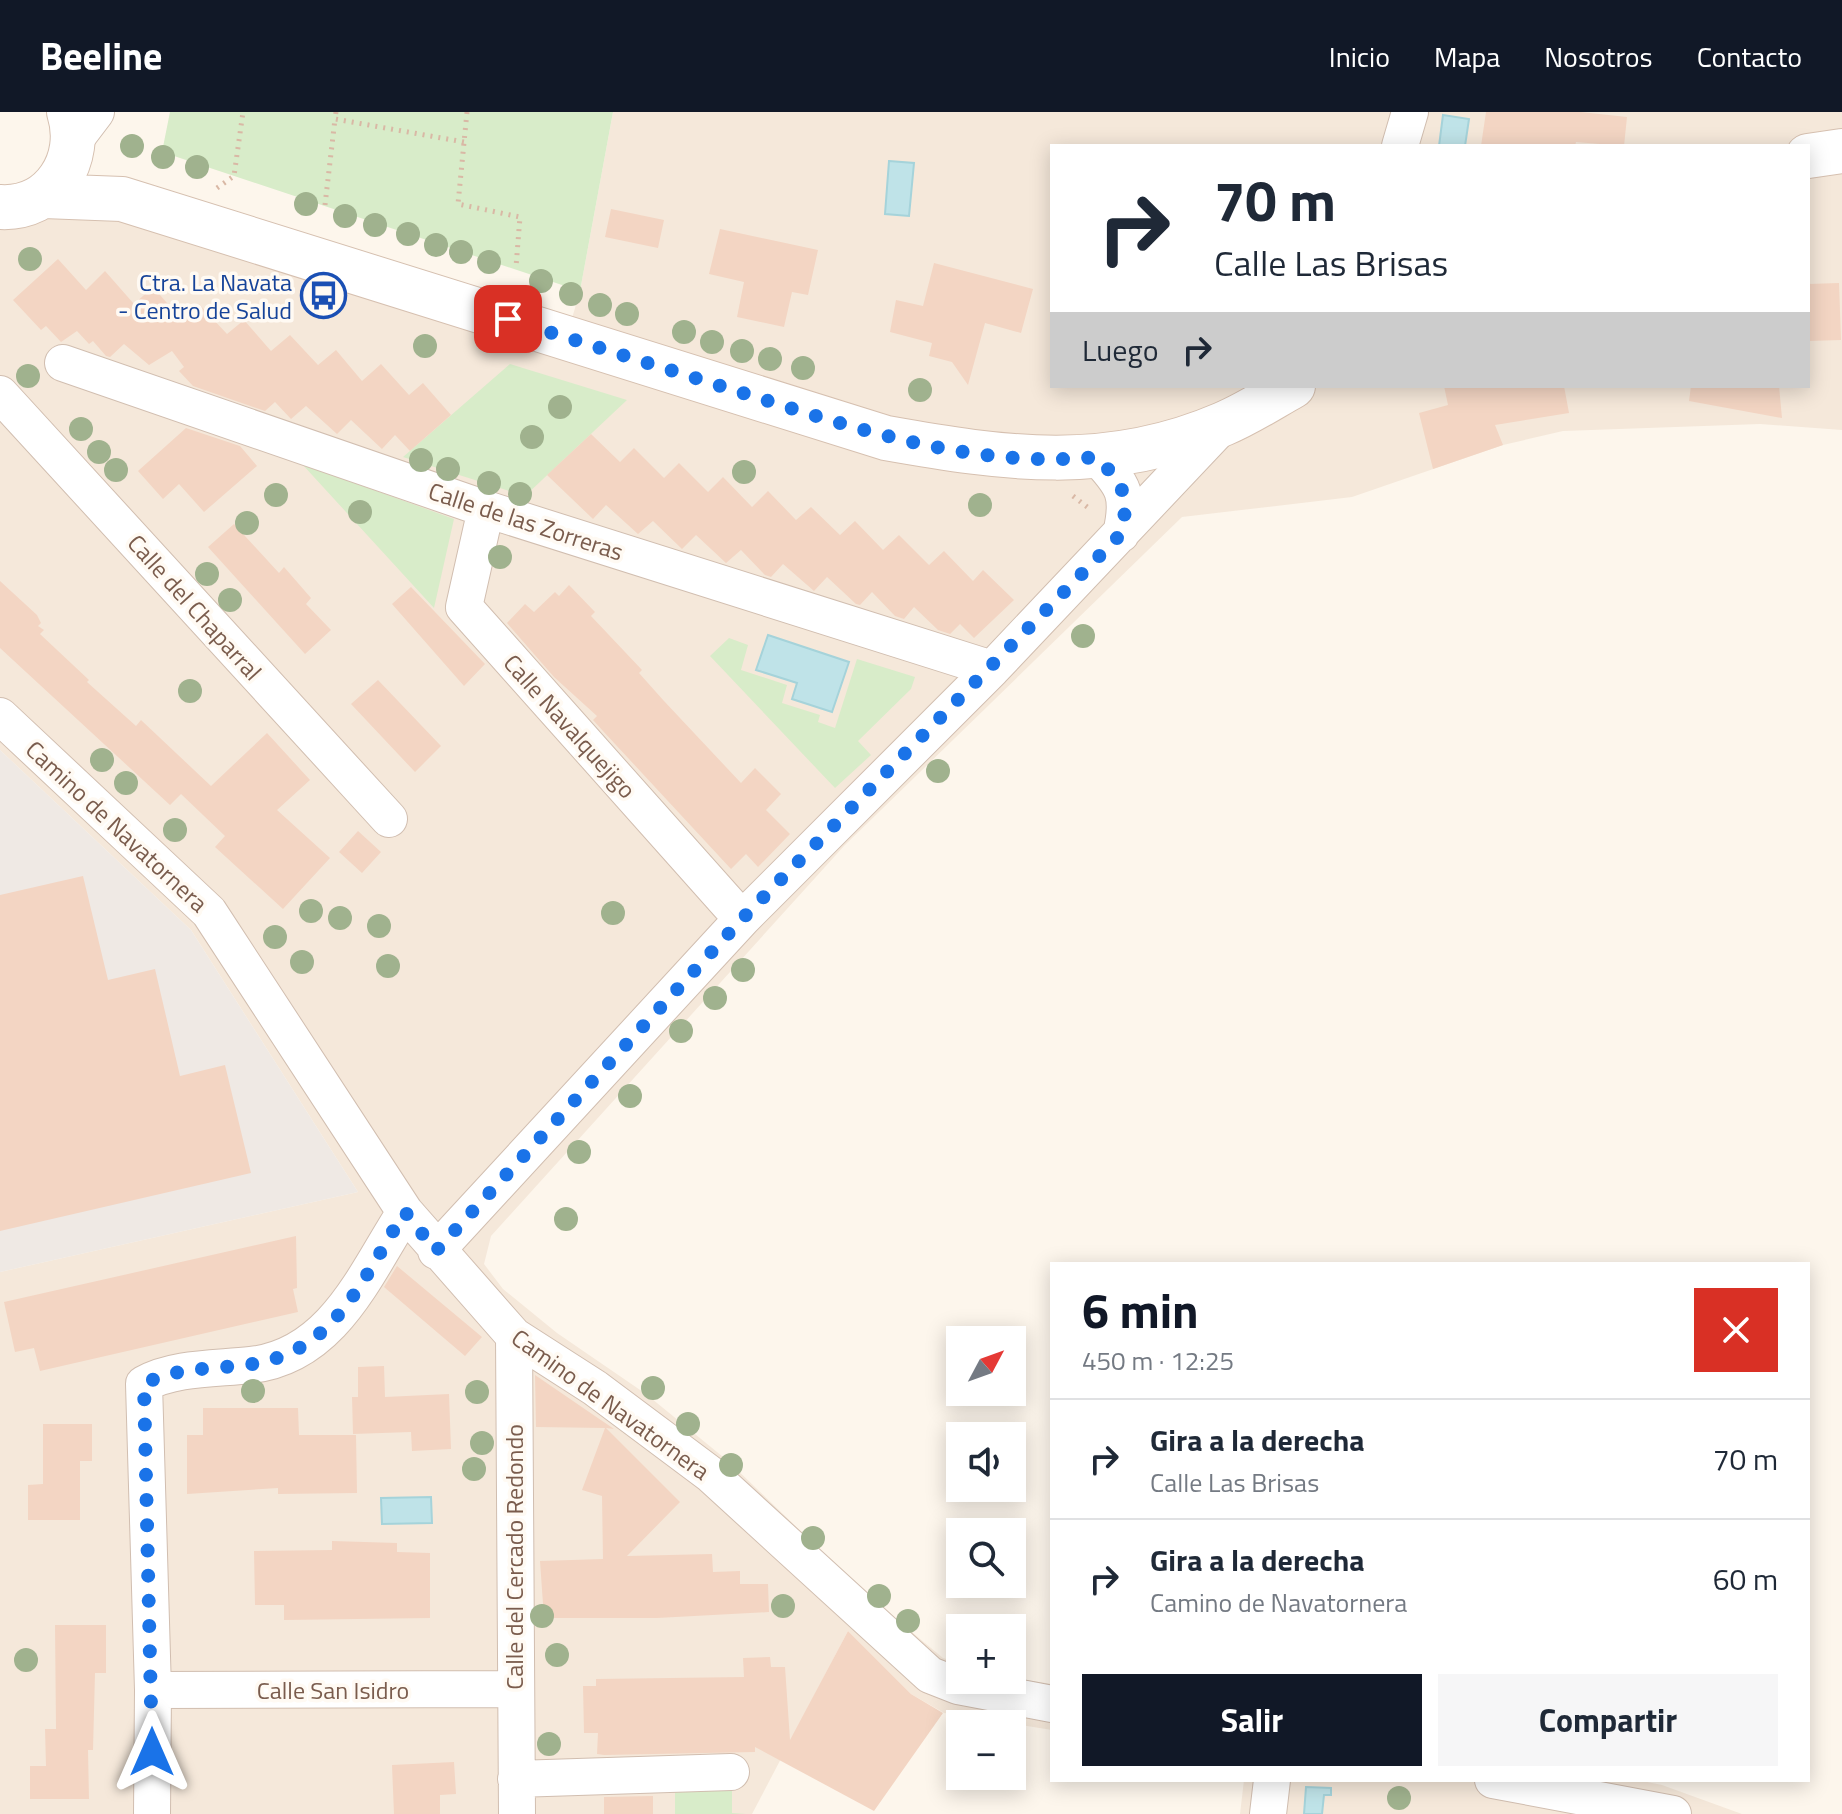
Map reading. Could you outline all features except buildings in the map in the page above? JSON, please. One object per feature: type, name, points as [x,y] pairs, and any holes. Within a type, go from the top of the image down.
[{"type":"main road","points":[[78,128],[122,199]]},
{"type":"main road","points":[[17,207],[61,179],[78,128]]},
{"type":"main road","points":[[1810,156],[1842,151]]},
{"type":"main road","points":[[17,207],[122,199],[886,438],[983,456],[1064,460],[1097,457],[1172,442],[1224,424],[1289,388]]},
{"type":"street","points":[[1401,144],[1410,112]]},
{"type":"street","name":"Calle de las Zorreras","points":[[63,363],[486,509],[992,669]]},
{"type":"street","name":"Calle del Chaparral","points":[[0,394],[389,819]]},
{"type":"street","points":[[436,1251],[742,919],[992,669],[1224,424]]},
{"type":"street","points":[[1097,457],[1117,479],[1128,503],[1121,534]]},
{"type":"street","name":"Calle Navalquejigo","points":[[486,509],[464,607],[742,919]]},
{"type":"street","name":"Camino de Navatornera","points":[[0,716],[209,912],[405,1212],[436,1251],[514,1336],[595,1388],[710,1474],[930,1675],[958,1686],[1050,1704]]},
{"type":"street","points":[[152,1814],[153,1690],[144,1384],[161,1375],[259,1364],[291,1355],[318,1339],[343,1310],[405,1212]]},
{"type":"street","name":"Calle del Cercado Redondo","points":[[514,1336],[517,1814]]},
{"type":"street","name":"Calle San Isidro","points":[[153,1690],[514,1689]]},
{"type":"street","points":[[516,1779],[731,1772]]},
{"type":"street","points":[[1268,1814],[1272,1782]]},
{"type":"street","points":[[1500,1782],[1573,1803],[1673,1814]]},
{"type":"path","points":[[193,223],[200,200],[234,176],[243,112]]},
{"type":"path","points":[[467,112],[458,204],[520,217],[516,267]]},
{"type":"path","points":[[325,205],[336,116],[464,142]]},
{"type":"shaded area","points":[[613,112],[1842,112],[1842,430],[1760,424],[1563,431],[1503,445],[1352,497],[1182,517],[844,846],[491,1236],[484,1264],[503,1289],[557,1333],[646,1394],[728,1461],[866,1594],[946,1659],[946,1694],[1026,1694],[1026,1680],[1050,1684],[1050,1730],[1026,1726],[1026,1710],[946,1710],[944,1713],[911,1694],[848,1631],[752,1814],[0,1814],[0,1272],[358,1192],[191,930],[0,750],[0,188],[41,181],[563,349],[580,291]]},
{"type":"shaded area","points":[[0,750],[191,930],[358,1192],[0,1272]]},
{"type":"shaded area","points":[[1244,1782],[1647,1782],[1742,1814],[1240,1814]]},
{"type":"green space","points":[[170,112],[613,112],[580,291],[162,152]]},
{"type":"green space","points":[[510,364],[627,400],[525,496],[403,457]]},
{"type":"green space","points":[[302,464],[454,519],[434,608]]},
{"type":"green space","points":[[729,638],[748,645],[741,670],[787,685],[782,703],[820,715],[818,722],[835,728],[857,659],[915,677],[911,689],[858,741],[871,755],[835,788],[710,656]]},
{"type":"green space","points":[[732,1786],[732,1813],[746,1814],[675,1814],[675,1787]]},
{"type":"water","points":[[1443,115],[1469,119],[1465,144],[1439,144]]},
{"type":"water","points":[[889,161],[914,163],[909,216],[885,214]]},
{"type":"water","points":[[768,635],[849,662],[832,712],[792,699],[797,683],[756,670]]},
{"type":"water","points":[[431,1497],[432,1523],[382,1524],[381,1498]]},
{"type":"water","points":[[1306,1787],[1331,1788],[1331,1795],[1324,1795],[1322,1814],[1304,1814]]},
{"type":"place","name":"Ctra. La Navata - Centro de Salud","points":[[323,296]]},
{"type":"route","points":[[152,1752],[144,1384],[161,1375],[259,1364],[291,1355],[318,1339],[343,1310],[405,1212],[436,1251],[742,919],[992,669],[1121,534],[1128,503],[1117,479],[1097,457],[1064,460],[983,456],[886,438],[508,319]]}]
